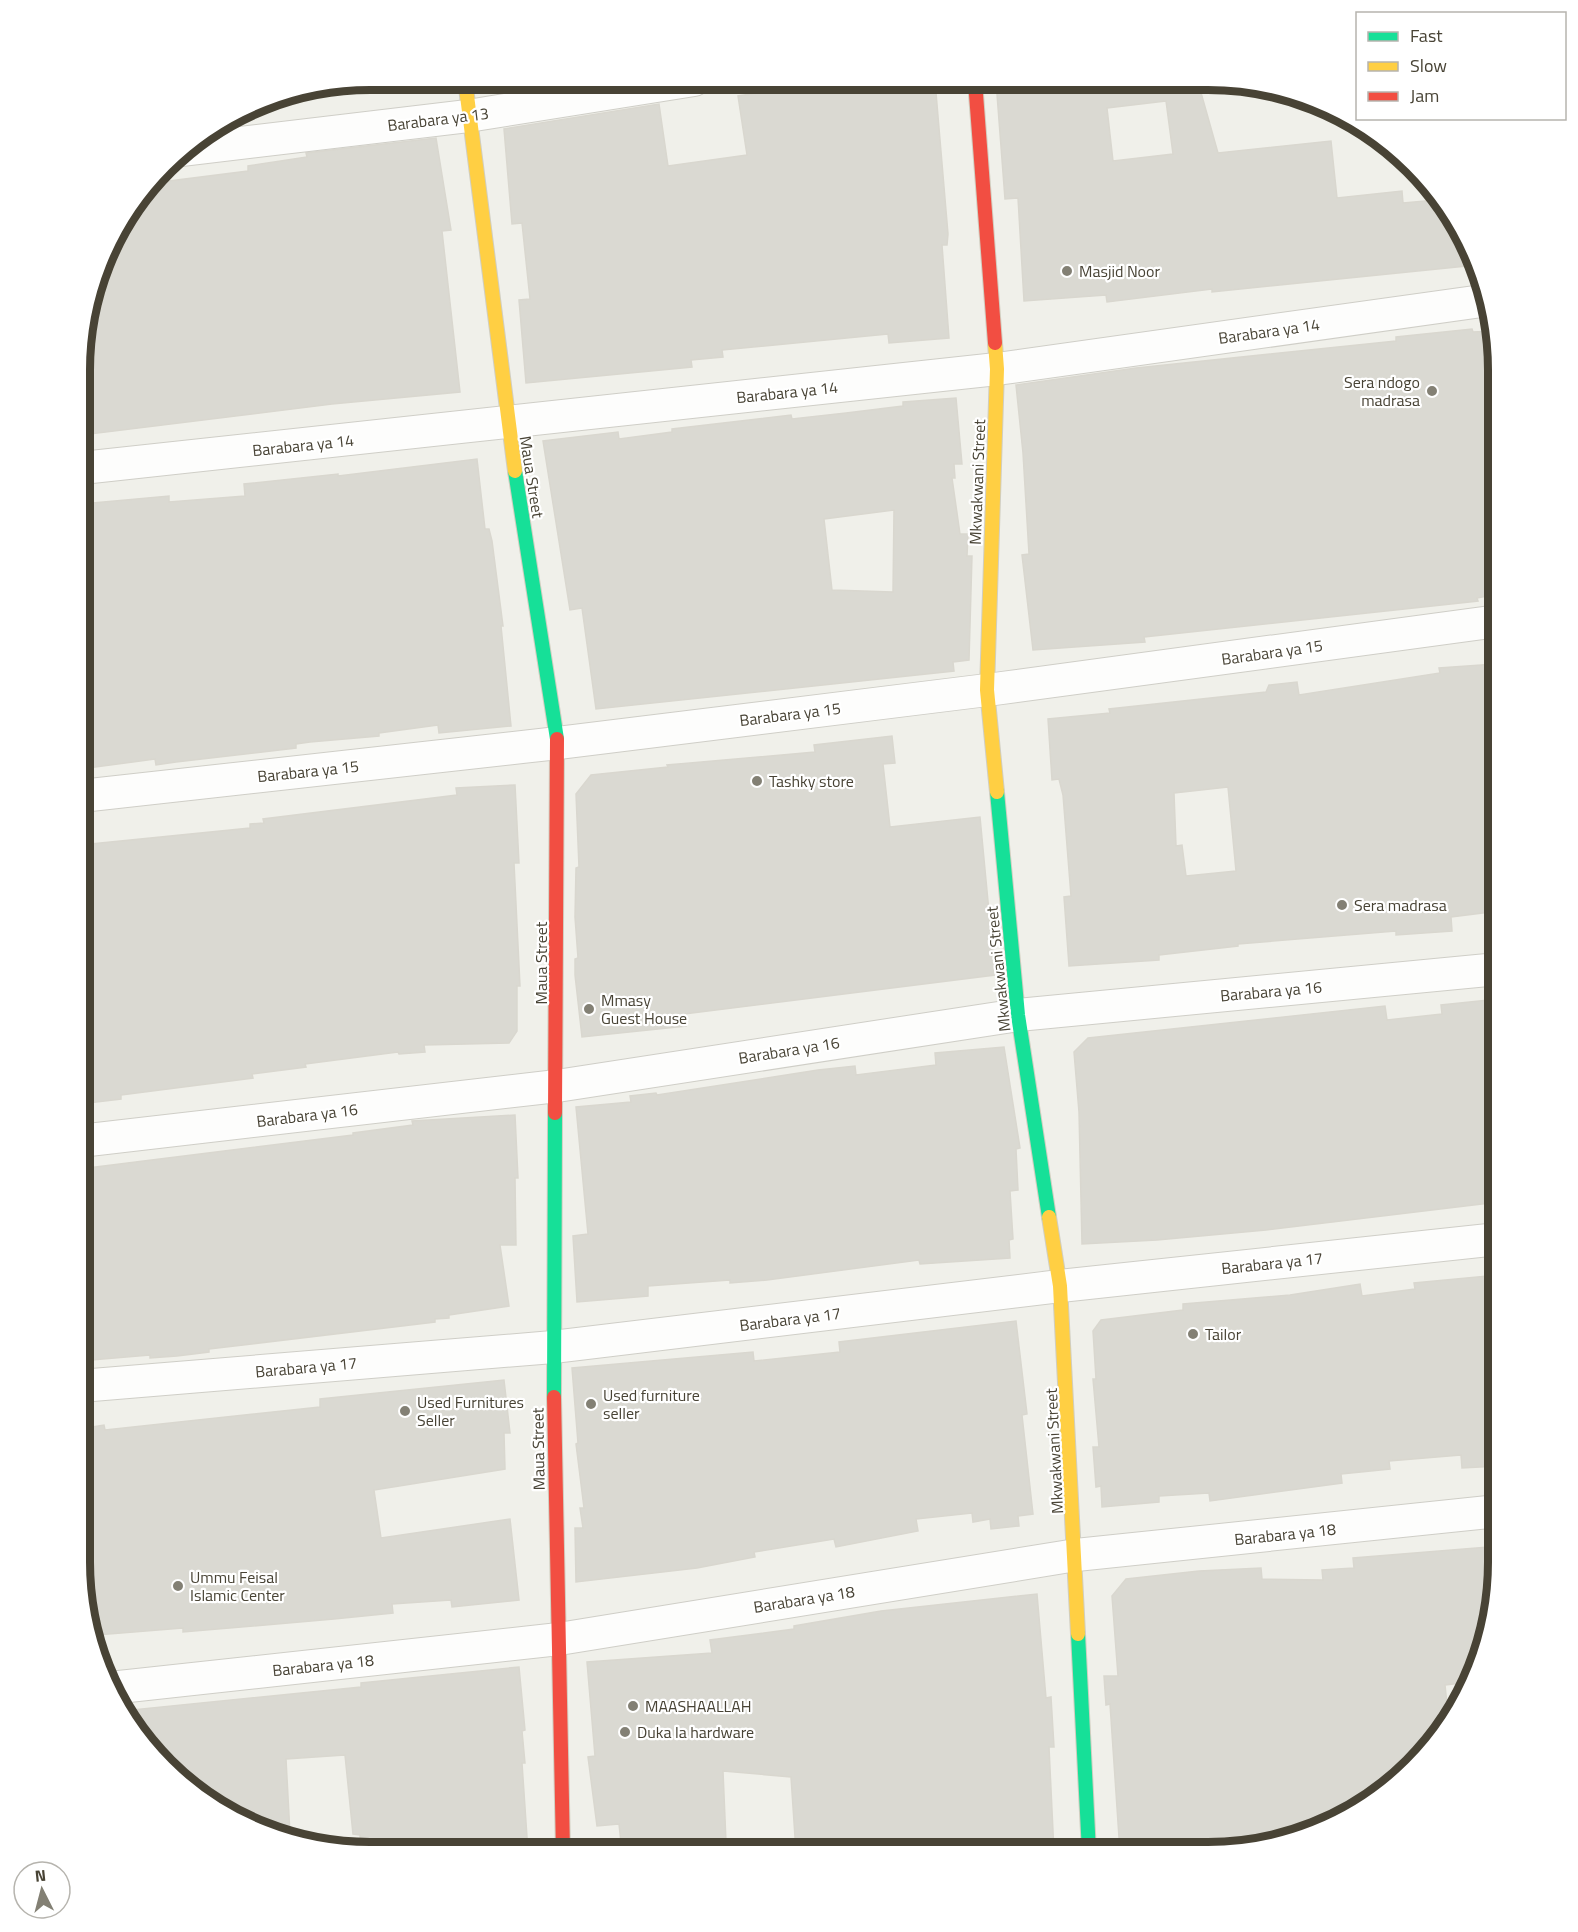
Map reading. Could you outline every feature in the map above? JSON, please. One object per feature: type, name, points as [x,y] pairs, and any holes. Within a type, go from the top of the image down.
[{"type":"street","name":"Maua Street","points":[[466,90],[507,423],[558,743],[557,1086],[553,1347],[563,1842]]},
{"type":"street","name":"Barabara ya 13","points":[[199,148],[468,116],[631,90]]},
{"type":"street","name":"Mkwakwani Street","points":[[976,90],[997,369],[987,690],[1018,1015],[1060,1286],[1076,1555],[1089,1842]]},
{"type":"street","name":"Barabara ya 14","points":[[90,467],[997,369],[1479,301]]},
{"type":"street","name":"Barabara ya 15","points":[[90,795],[558,743],[987,690],[1488,622]]},
{"type":"street","name":"Barabara ya 16","points":[[90,1140],[557,1086],[1018,1015],[1488,970]]},
{"type":"street","name":"Barabara ya 17","points":[[90,1385],[553,1347],[1060,1286],[1488,1240]]},
{"type":"street","name":"Barabara ya 18","points":[[119,1687],[559,1639],[1076,1555],[1488,1512]]},
{"type":"building","points":[[778,90],[936,90],[948,234],[947,245],[942,245],[949,338],[889,343],[888,334],[722,350],[723,357],[691,360],[692,367],[526,383],[519,300],[530,299],[522,223],[512,224],[504,129],[659,104],[668,166],[747,155],[738,96]]},
{"type":"building","points":[[997,90],[1200,90],[1218,153],[1331,141],[1337,198],[1402,191],[1403,203],[1431,200],[1451,230],[1468,266],[1212,292],[1212,289],[1107,302],[1106,295],[1024,301],[1018,198],[1005,199]],"holes":[[[1166,101],[1173,154],[1113,161],[1107,108]]]},
{"type":"building","points":[[436,138],[451,230],[442,231],[460,392],[332,404],[90,434],[90,370],[95,315],[107,274],[112,274],[111,263],[127,230],[148,199],[162,182],[248,171],[248,166],[307,157],[306,153]]},
{"type":"building","points":[[1472,329],[1473,332],[1486,331],[1488,370],[1488,596],[1477,598],[1478,601],[1144,637],[1145,642],[1033,650],[1022,555],[1029,554],[1016,385],[1136,368],[1396,341],[1396,337]]},
{"type":"building","points":[[956,398],[962,464],[954,464],[955,478],[952,478],[960,534],[968,534],[967,556],[972,556],[969,660],[953,662],[954,671],[596,709],[582,608],[570,610],[543,441],[618,432],[619,439],[672,432],[672,429],[791,415],[792,419],[903,406],[903,402]],"holes":[[[894,510],[893,592],[832,590],[824,519]]]},
{"type":"building","points":[[477,459],[485,529],[489,529],[492,541],[503,626],[501,626],[511,726],[439,733],[438,725],[379,733],[379,736],[296,744],[296,748],[156,765],[155,759],[90,768],[90,503],[169,496],[169,502],[245,496],[244,484],[338,474],[338,476]]},
{"type":"building","points":[[1488,664],[1488,912],[1451,917],[1452,931],[1396,935],[1396,931],[1238,944],[1238,946],[1159,955],[1159,960],[1069,966],[1064,897],[1071,896],[1063,795],[1059,779],[1052,780],[1048,719],[1110,713],[1109,709],[1266,692],[1269,685],[1297,682],[1299,695],[1440,673],[1439,668]],"holes":[[[1228,787],[1236,871],[1186,876],[1182,845],[1176,846],[1174,793]]]},
{"type":"building","points":[[892,736],[895,763],[883,764],[890,827],[980,817],[995,975],[684,1014],[686,1026],[582,1037],[575,975],[575,959],[578,958],[575,917],[576,868],[579,867],[576,794],[591,775],[668,767],[667,765],[815,752],[814,745]]},
{"type":"building","points":[[515,785],[519,863],[514,863],[520,986],[517,986],[517,1031],[509,1043],[424,1045],[425,1052],[399,1054],[398,1052],[305,1064],[306,1067],[252,1074],[253,1078],[121,1095],[121,1099],[90,1103],[90,844],[250,828],[250,824],[264,823],[263,819],[457,795],[456,788]]},
{"type":"building","points":[[1488,1000],[1488,1203],[1266,1230],[1082,1244],[1079,1112],[1074,1052],[1088,1038],[1385,1006],[1387,1020],[1442,1014],[1441,1005]]},
{"type":"building","points":[[1004,1047],[1020,1148],[1016,1149],[1018,1190],[1010,1191],[1013,1239],[1009,1240],[1010,1258],[920,1264],[919,1260],[767,1280],[730,1283],[730,1280],[648,1286],[648,1296],[577,1302],[573,1236],[588,1234],[576,1107],[631,1102],[630,1096],[656,1093],[657,1095],[818,1070],[855,1066],[856,1075],[936,1065],[935,1053]]},
{"type":"building","points":[[515,1115],[518,1178],[515,1178],[516,1245],[500,1245],[509,1306],[449,1315],[449,1318],[435,1319],[435,1322],[209,1349],[209,1352],[150,1358],[150,1355],[90,1360],[90,1168],[353,1135],[353,1133],[413,1125],[412,1121]]},
{"type":"building","points":[[1488,1276],[1488,1467],[1462,1468],[1461,1455],[1389,1461],[1390,1469],[1341,1474],[1342,1483],[1210,1501],[1209,1493],[1159,1496],[1159,1502],[1102,1507],[1101,1486],[1096,1487],[1093,1447],[1099,1447],[1093,1379],[1096,1379],[1093,1331],[1101,1320],[1183,1310],[1183,1304],[1290,1295],[1360,1284],[1362,1296],[1415,1289],[1414,1283]]},
{"type":"building","points":[[1016,1321],[1027,1414],[1022,1415],[1033,1514],[1018,1516],[1019,1526],[991,1529],[990,1519],[973,1522],[972,1513],[916,1519],[918,1531],[836,1547],[834,1539],[754,1552],[755,1557],[697,1568],[576,1582],[575,1528],[583,1528],[580,1508],[584,1508],[576,1444],[578,1443],[572,1368],[753,1352],[754,1361],[840,1352],[839,1342]]},
{"type":"building","points":[[504,1380],[510,1433],[504,1433],[505,1469],[374,1490],[381,1538],[510,1519],[519,1600],[452,1607],[451,1600],[392,1604],[393,1613],[183,1632],[183,1628],[100,1635],[96,1620],[90,1552],[90,1427],[104,1425],[105,1430],[320,1407],[320,1399]]},
{"type":"building","points":[[1488,1547],[1486,1599],[1473,1652],[1460,1683],[1445,1685],[1447,1708],[1419,1747],[1393,1773],[1364,1795],[1332,1813],[1298,1827],[1245,1840],[1119,1842],[1110,1704],[1106,1705],[1104,1676],[1118,1676],[1112,1596],[1126,1579],[1199,1571],[1261,1568],[1262,1579],[1323,1580],[1322,1570],[1354,1568],[1353,1558]]},
{"type":"building","points":[[1037,1594],[1046,1698],[1051,1697],[1054,1747],[1049,1747],[1054,1842],[795,1842],[791,1777],[723,1771],[726,1842],[621,1842],[619,1824],[597,1826],[588,1757],[595,1756],[587,1662],[712,1653],[710,1640],[794,1629],[794,1626],[881,1611]]},
{"type":"building","points":[[519,1667],[525,1730],[522,1731],[525,1763],[522,1763],[527,1842],[360,1841],[360,1835],[353,1834],[345,1755],[286,1759],[290,1830],[280,1827],[230,1805],[185,1773],[159,1747],[132,1710],[361,1687],[361,1683]]},
{"type":"traffic: fast","points":[[515,471],[557,739]]},
{"type":"traffic: fast","points":[[997,792],[1018,1015],[1049,1217]]},
{"type":"traffic: fast","points":[[554,1397],[555,1113]]},
{"type":"traffic: fast","points":[[1078,1634],[1088,1842]]},
{"type":"traffic: slow","points":[[466,90],[515,471]]},
{"type":"traffic: slow","points":[[995,343],[997,369],[987,690],[997,792]]},
{"type":"traffic: slow","points":[[1049,1217],[1060,1286],[1078,1634]]},
{"type":"traffic: jam","points":[[976,90],[995,343]]},
{"type":"traffic: jam","points":[[555,1113],[557,739]]},
{"type":"traffic: jam","points":[[554,1397],[563,1842]]},
{"type":"place","name":"Masjid Noor","points":[[1067,271]]},
{"type":"place","name":"Sera ndogo madrasa","points":[[1432,391]]},
{"type":"place","name":"Tashky store","points":[[757,781]]},
{"type":"place","name":"Sera madrasa","points":[[1342,905]]},
{"type":"place","name":"Mmasy Guest House","points":[[589,1009]]},
{"type":"place","name":"Tailor","points":[[1193,1334]]},
{"type":"place","name":"Used furniture seller","points":[[591,1404]]},
{"type":"place","name":"Used Furnitures Seller","points":[[405,1411]]},
{"type":"place","name":"Ummu Feisal Islamic Center","points":[[178,1586]]},
{"type":"place","name":"MAASHAALLAH","points":[[633,1706]]},
{"type":"place","name":"Duka la hardware","points":[[625,1732]]}]
